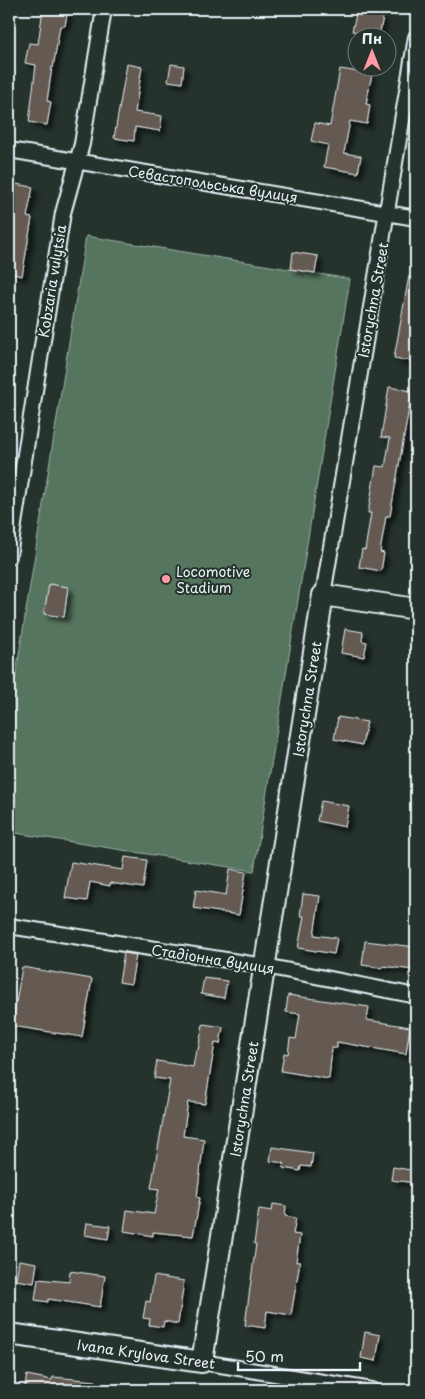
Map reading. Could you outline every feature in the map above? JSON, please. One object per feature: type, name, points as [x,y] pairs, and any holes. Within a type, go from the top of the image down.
[{"type":"street","name":"Kobzaria vulytsia","points":[[9,547],[63,213],[78,161],[104,9]]},
{"type":"street","name":"Istorychna Street","points":[[202,1362],[323,594],[416,37]]},
{"type":"street","name":"Севастопольська вулиця","points":[[9,150],[416,218]]},
{"type":"street","points":[[323,594],[416,609]]},
{"type":"street","name":"Стадіонна вулиця","points":[[9,926],[265,966],[416,996]]},
{"type":"street","name":"Ivana Krylova Street","points":[[9,1334],[202,1362],[372,1390]]},
{"type":"green space","name":"Locomotive Stadium","points":[[86,236],[350,279],[254,871],[9,832],[9,717]]},
{"type":"building","points":[[43,9],[68,9],[65,26],[60,26],[52,67],[47,101],[51,102],[47,125],[29,122],[36,65],[25,63],[29,43],[38,44]]},
{"type":"building","points":[[357,11],[383,17],[381,28],[353,28]]},
{"type":"building","points":[[127,64],[142,67],[135,112],[162,116],[160,131],[135,127],[134,141],[114,138]]},
{"type":"building","points":[[171,64],[184,66],[182,83],[168,81]]},
{"type":"building","points":[[340,69],[348,70],[348,78],[371,78],[366,104],[370,105],[367,124],[350,121],[344,153],[361,156],[358,173],[324,167],[328,145],[311,141],[315,123],[330,126]]},
{"type":"building","points":[[9,183],[33,187],[27,217],[32,218],[22,276],[9,273],[9,221],[12,201],[9,200]]},
{"type":"building","points":[[293,252],[318,256],[315,273],[291,269]]},
{"type":"building","points":[[409,276],[416,277],[416,362],[394,358]]},
{"type":"building","points":[[389,387],[412,391],[390,516],[386,516],[380,552],[384,553],[381,571],[359,567],[362,549],[365,550],[371,513],[368,513],[376,466],[385,467],[390,438],[381,437]]},
{"type":"building","points":[[49,584],[68,587],[64,617],[44,614]]},
{"type":"building","points":[[345,629],[363,632],[362,641],[367,642],[364,657],[341,653]]},
{"type":"building","points":[[338,717],[367,722],[362,745],[334,739]]},
{"type":"building","points":[[321,801],[349,806],[345,827],[317,821]]},
{"type":"building","points":[[125,857],[147,860],[143,888],[110,883],[110,886],[90,882],[87,901],[65,898],[71,862],[123,870]]},
{"type":"building","points":[[230,869],[246,872],[239,915],[193,908],[196,890],[226,895]]},
{"type":"building","points":[[303,894],[320,896],[314,935],[337,938],[334,954],[298,948],[304,916],[300,916]]},
{"type":"building","points":[[365,941],[416,947],[413,970],[362,965]]},
{"type":"building","points":[[124,953],[136,955],[131,984],[119,982]]},
{"type":"building","points":[[22,967],[92,979],[82,1037],[12,1026]]},
{"type":"building","points":[[204,978],[227,981],[224,998],[201,994]]},
{"type":"building","points":[[288,995],[369,1007],[367,1020],[410,1027],[406,1054],[337,1042],[337,1048],[332,1048],[329,1079],[281,1071],[284,1053],[288,1054],[290,1038],[296,1039],[300,1014],[286,1012]]},
{"type":"building","points":[[203,1024],[223,1027],[220,1044],[215,1043],[205,1104],[188,1102],[183,1136],[204,1139],[197,1197],[200,1198],[193,1236],[153,1232],[153,1236],[124,1231],[127,1210],[154,1214],[159,1189],[151,1188],[170,1080],[154,1078],[157,1061],[193,1067]]},
{"type":"building","points":[[272,1147],[313,1153],[311,1167],[301,1166],[300,1171],[283,1168],[284,1163],[270,1161]]},
{"type":"building","points":[[393,1167],[416,1171],[416,1183],[391,1180]]},
{"type":"building","points":[[273,1204],[286,1206],[285,1216],[296,1218],[293,1234],[300,1235],[296,1262],[300,1262],[291,1315],[267,1311],[265,1328],[245,1325],[259,1209],[272,1211]]},
{"type":"building","points":[[87,1223],[110,1226],[108,1239],[85,1235]]},
{"type":"building","points":[[19,1260],[37,1263],[34,1283],[16,1280]]},
{"type":"building","points":[[70,1271],[105,1276],[100,1307],[48,1299],[48,1302],[35,1300],[38,1279],[69,1282]]},
{"type":"building","points":[[154,1276],[184,1281],[178,1324],[164,1321],[163,1327],[149,1325],[150,1319],[143,1318],[146,1301],[150,1302]]},
{"type":"building","points":[[365,1332],[380,1335],[376,1361],[361,1358]]},
{"type":"building","points":[[27,1375],[52,1380],[53,1377],[96,1381],[95,1390],[24,1390]]},
{"type":"place","name":"Locomotive Stadium","points":[[166,579]]}]
